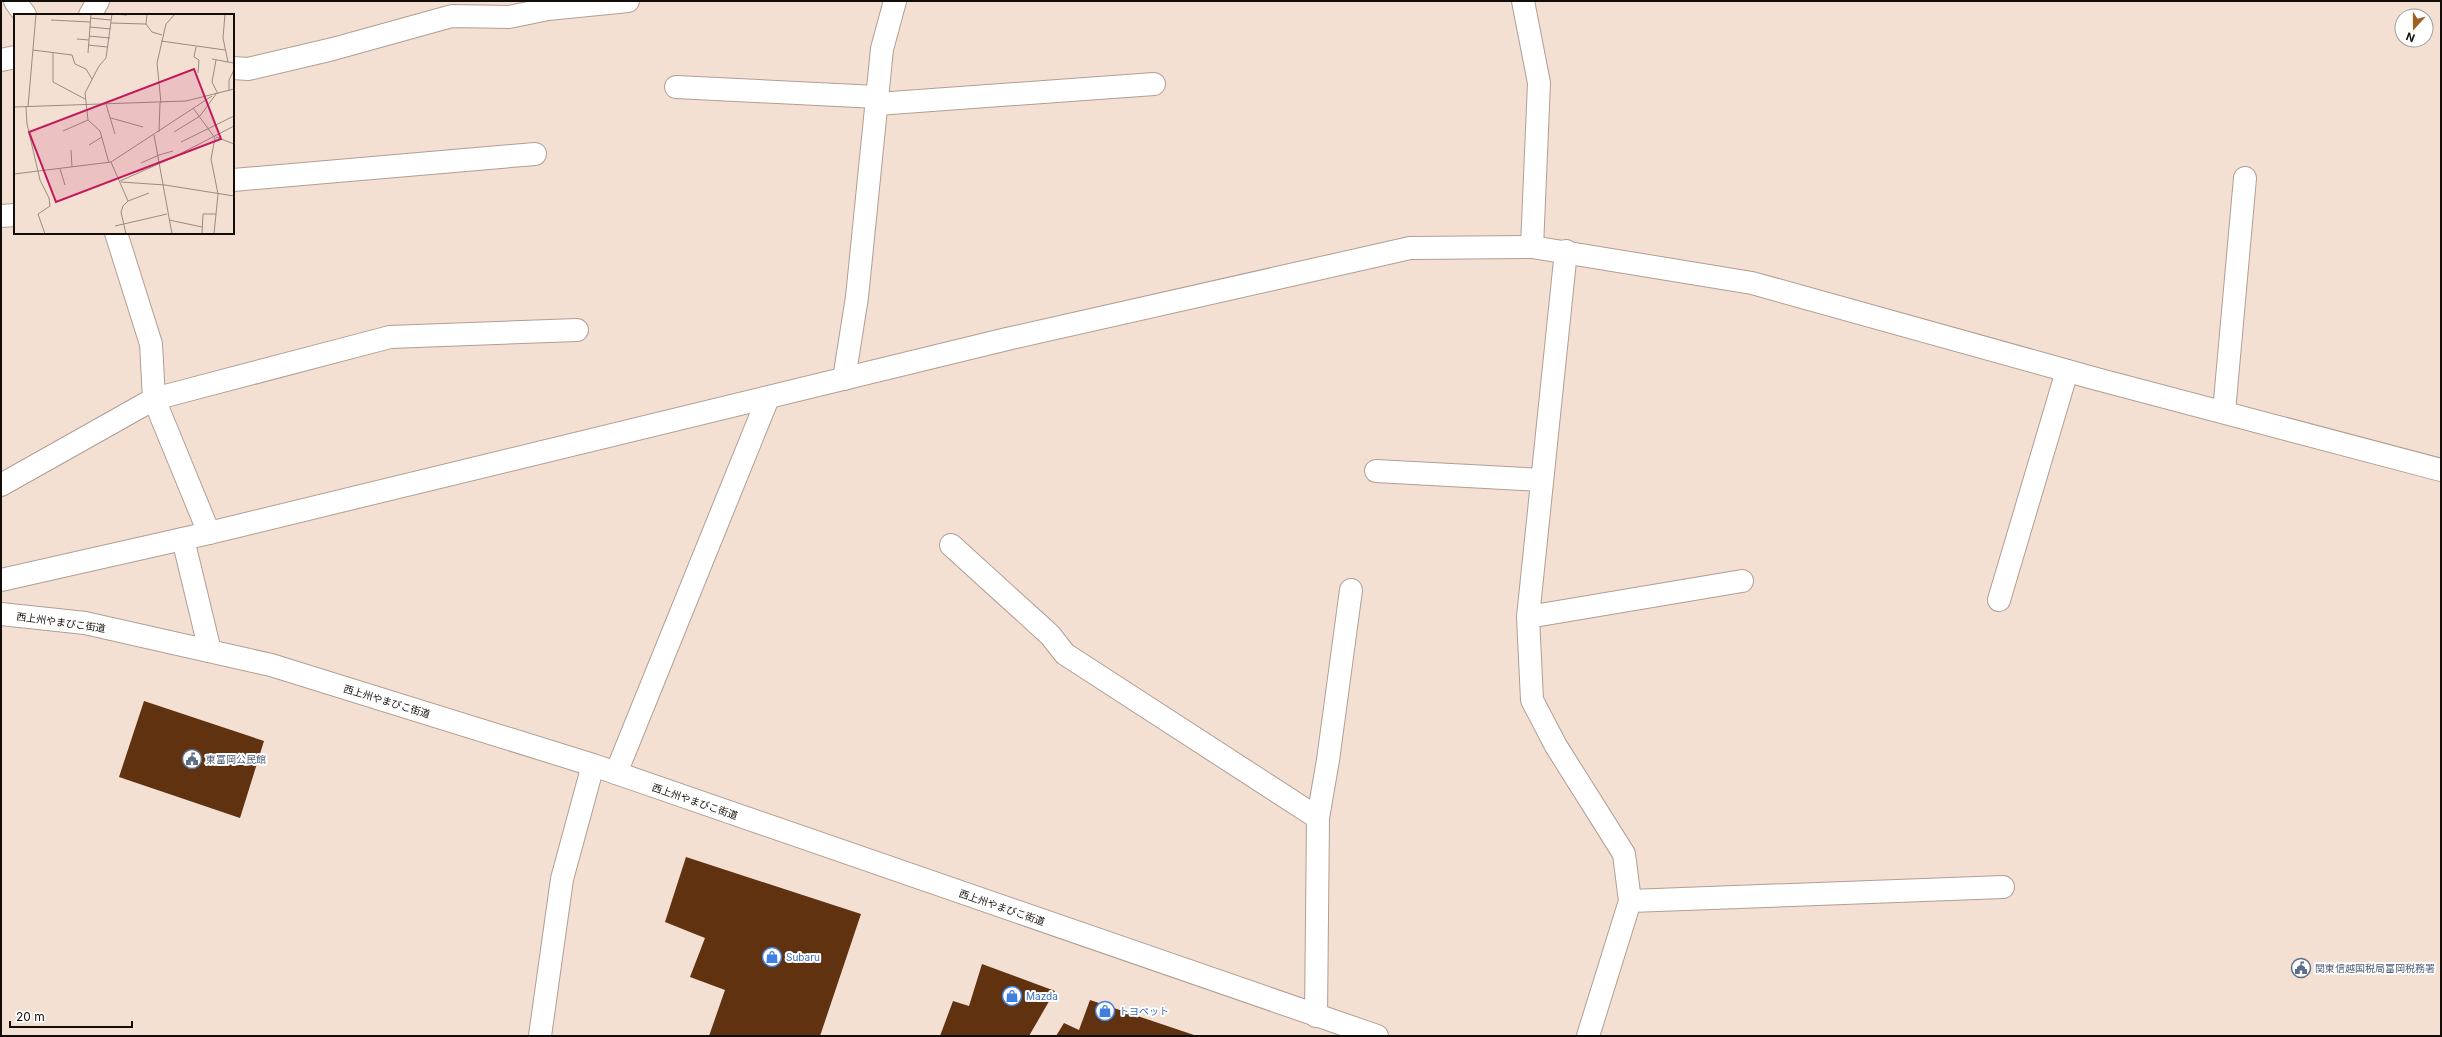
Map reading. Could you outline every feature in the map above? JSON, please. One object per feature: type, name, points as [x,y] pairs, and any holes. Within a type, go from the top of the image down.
[{"type":"main road","points":[[15,1],[24,14]]},
{"type":"main road","points":[[91,14],[98,1]]},
{"type":"main road","points":[[234,68],[248,69],[325,51],[452,16],[510,17],[548,9],[628,1]]},
{"type":"main road","points":[[844,379],[857,297],[882,48],[895,1]]},
{"type":"main road","points":[[1523,1],[1540,82],[1532,247]]},
{"type":"main road","points":[[1,60],[14,57]]},
{"type":"main road","points":[[676,86],[877,100],[1154,84]]},
{"type":"main road","points":[[234,180],[535,154]]},
{"type":"main road","points":[[2224,412],[2246,178]]},
{"type":"main road","points":[[1,216],[14,215]]},
{"type":"main road","points":[[116,234],[151,344],[154,399],[209,533]]},
{"type":"main road","points":[[1,580],[209,533],[1007,339],[1410,248],[1532,247],[1566,251],[1752,283],[2068,371],[2441,470]]},
{"type":"main road","points":[[1566,251],[1528,617],[1532,700],[1556,746],[1624,854],[1630,901],[1588,1036]]},
{"type":"main road","points":[[1,485],[154,399],[390,337],[577,330]]},
{"type":"main road","points":[[1999,600],[2068,371]]},
{"type":"main road","points":[[616,773],[768,398]]},
{"type":"main road","points":[[1376,471],[1542,480]]},
{"type":"main road","points":[[183,539],[210,651]]},
{"type":"main road","points":[[951,545],[1050,635],[1065,654],[1318,818]]},
{"type":"main road","points":[[1528,617],[1742,580]]},
{"type":"main road","points":[[1316,1016],[1318,818],[1328,760],[1351,590]]},
{"type":"main road","name":"西上州やまびこ街道","points":[[1,614],[85,623],[271,665],[593,765],[1377,1036]]},
{"type":"main road","points":[[540,1036],[562,879],[593,765]]},
{"type":"main road","points":[[1630,901],[2003,887]]},
{"type":"building","name":"東富岡公民館","points":[[144,701],[264,741],[240,818],[119,777]]},
{"type":"building","name":"Subaru","points":[[686,857],[861,914],[820,1036],[709,1036],[725,990],[690,977],[705,938],[665,922]]},
{"type":"building","name":"Mazda","points":[[982,964],[1055,991],[1029,1036],[940,1036],[953,1001],[969,1006]]},
{"type":"building","name":"トヨペット","points":[[1090,1000],[1197,1036],[1056,1036],[1064,1023],[1079,1030]]},
{"type":"place","name":"東富岡公民館","points":[[192,759]]},
{"type":"place","name":"Subaru","points":[[772,957]]},
{"type":"place","name":"関東信越国税局富岡税務署","points":[[2301,968]]},
{"type":"place","name":"Mazda","points":[[1012,996]]},
{"type":"place","name":"トヨペット","points":[[1105,1011]]}]
